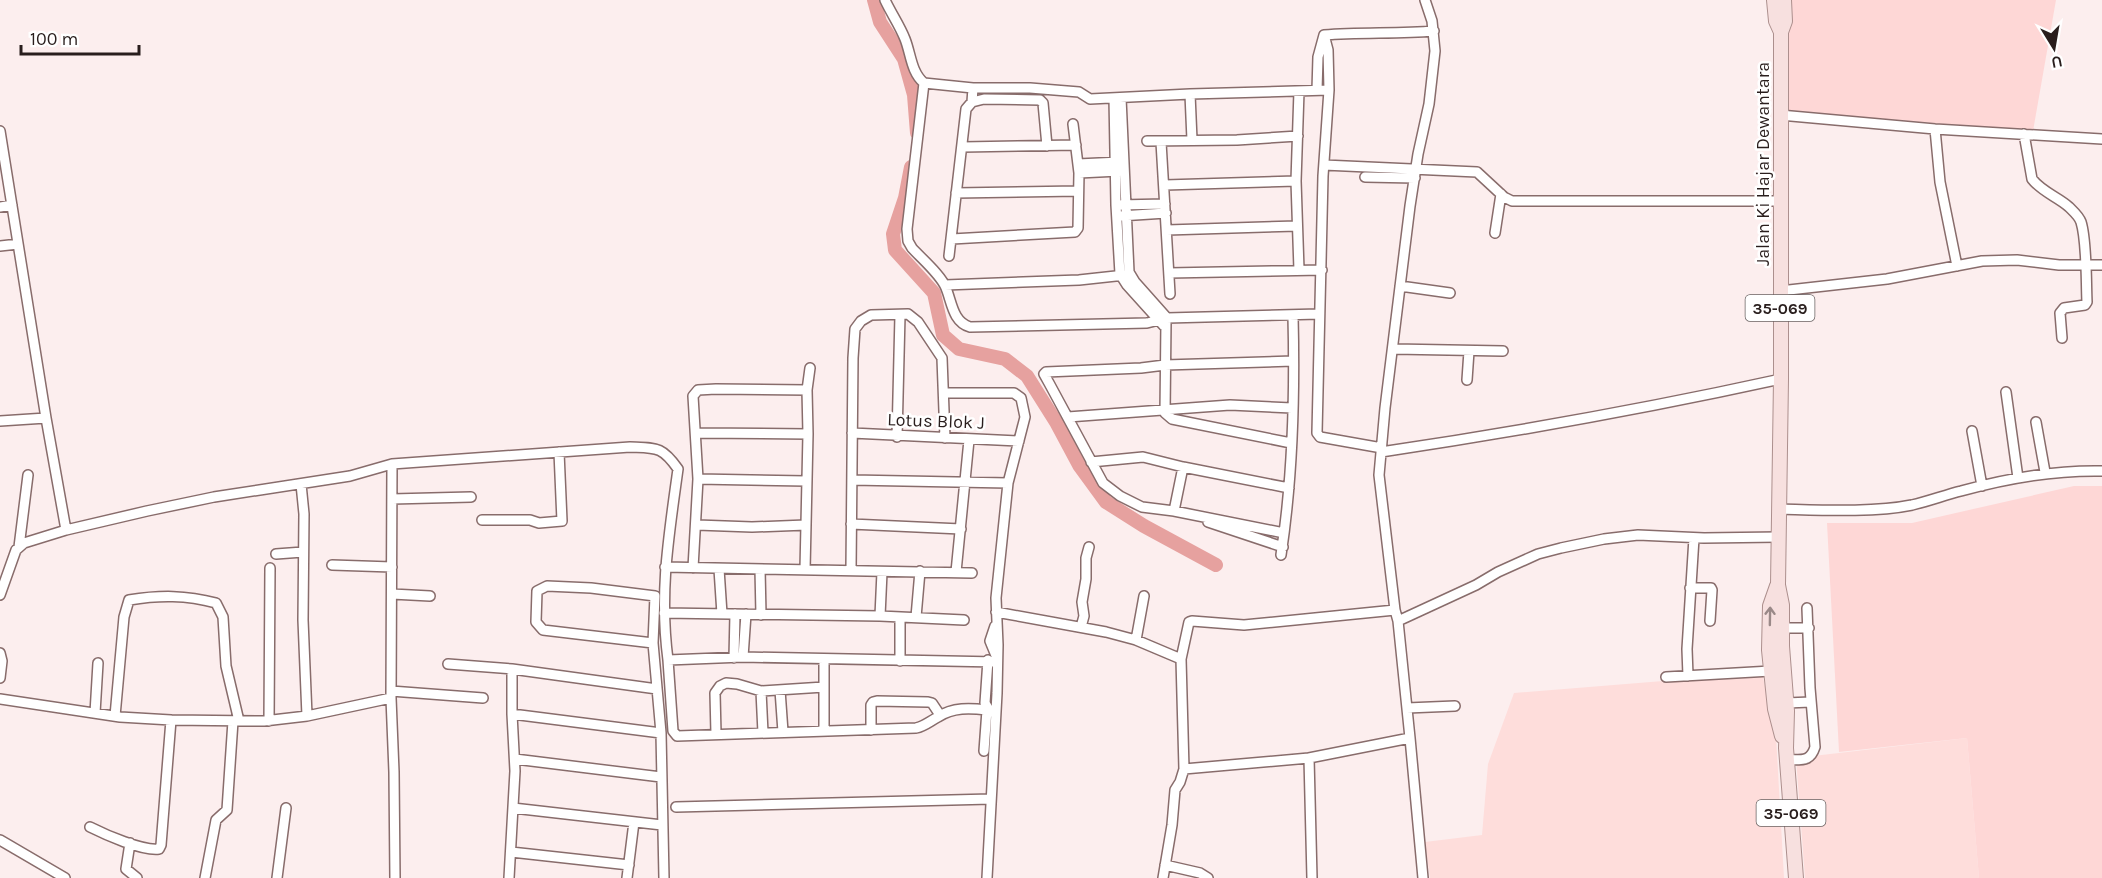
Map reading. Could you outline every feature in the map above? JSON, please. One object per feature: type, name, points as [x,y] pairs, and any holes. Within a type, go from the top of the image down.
[{"type":"main road","name":"Jalan Ki Hajar Dewantara","points":[[1774,0],[1776,21],[1781,32]]},
{"type":"main road","name":"Jalan Ki Hajar Dewantara","points":[[1775,648],[1785,628],[1778,585],[1781,379],[1780,115],[1781,32],[1785,21],[1784,0]]},
{"type":"main road","name":"Jalan Ki Hajar Dewantara","points":[[1778,585],[1770,606],[1775,648],[1774,710],[1790,756]]},
{"type":"main road","name":"Jalan Ki Hajar Dewantara","points":[[1775,666],[1790,703],[1790,756],[1796,878]]},
{"type":"street","points":[[885,0],[904,38],[919,79],[924,83],[973,88],[1030,88],[1079,92],[1090,99],[1329,90]]},
{"type":"street","points":[[1423,878],[1398,621],[1379,475],[1400,286],[1435,51],[1434,31],[1425,0]]},
{"type":"street","points":[[1324,35],[1404,34],[1434,31]]},
{"type":"street","points":[[1324,35],[1328,50],[1329,90],[1324,165],[1317,435],[1382,450],[1604,414],[1781,379]]},
{"type":"street","points":[[1317,90],[1318,57],[1324,35]]},
{"type":"street","points":[[924,83],[908,241],[945,285],[957,319],[963,325],[970,327],[1147,322],[1244,315],[1319,314]]},
{"type":"street","points":[[972,102],[973,88]]},
{"type":"street","points":[[1299,91],[1296,181],[1299,270]]},
{"type":"street","points":[[1190,94],[1192,140]]},
{"type":"street","points":[[1118,98],[1121,210],[1126,275]]},
{"type":"street","points":[[949,256],[966,109],[972,102],[984,99],[1040,100],[1043,103],[1047,146]]},
{"type":"street","points":[[1780,115],[1935,129],[2102,139]]},
{"type":"street","points":[[952,239],[1075,232],[1078,228],[1078,168],[1073,124]]},
{"type":"street","points":[[1935,129],[1940,182],[1957,266]]},
{"type":"street","points":[[0,131],[1,149],[66,530]]},
{"type":"street","points":[[2024,134],[2032,179],[2037,185],[2067,205],[2080,221],[2087,304],[2064,308],[2060,313],[2062,338]]},
{"type":"street","points":[[1147,141],[1298,136]]},
{"type":"street","points":[[1161,142],[1170,294]]},
{"type":"street","points":[[963,147],[1076,145]]},
{"type":"street","points":[[1324,165],[1416,174]]},
{"type":"street","points":[[1078,168],[1120,166]]},
{"type":"street","points":[[1365,177],[1477,172],[1507,200],[1523,201],[1781,201]]},
{"type":"street","points":[[1165,186],[1296,181]]},
{"type":"street","points":[[956,193],[1078,191]]},
{"type":"street","points":[[1495,233],[1501,194]]},
{"type":"street","points":[[0,207],[12,205]]},
{"type":"street","points":[[1121,210],[1166,208]]},
{"type":"street","points":[[1167,230],[1297,226]]},
{"type":"street","points":[[0,246],[18,244]]},
{"type":"street","points":[[1780,291],[1887,279],[1982,261],[2017,260],[2085,266],[2102,265]]},
{"type":"street","points":[[1169,273],[1322,270]]},
{"type":"street","points":[[945,285],[1079,280],[1126,275],[1135,282],[1163,321],[1165,410],[1168,417],[1291,443]]},
{"type":"street","points":[[1400,286],[1450,293]]},
{"type":"street","points":[[851,570],[855,329],[861,321],[871,315],[908,314],[918,322],[942,358],[945,438]]},
{"type":"street","points":[[897,437],[900,315]]},
{"type":"street","points":[[1200,516],[1208,523],[1282,551],[1289,488],[1293,316]]},
{"type":"street","points":[[1394,349],[1503,351]]},
{"type":"street","points":[[1467,380],[1469,351]]},
{"type":"street","points":[[1284,533],[1174,511],[1142,507],[1120,496],[1103,483],[1044,374],[1046,372],[1165,365],[1293,361]]},
{"type":"street","points":[[805,570],[807,390],[810,368]]},
{"type":"street","points":[[693,568],[698,479],[693,396],[698,390],[716,389],[807,390]]},
{"type":"street","points":[[2006,392],[2018,477]]},
{"type":"street","points":[[944,393],[1014,393],[1021,398],[1024,417],[1008,483],[996,624],[990,641],[994,661],[996,717],[987,878]]},
{"type":"street","points":[[1068,417],[1230,405],[1292,408]]},
{"type":"street","points":[[0,421],[46,418]]},
{"type":"street","points":[[2036,422],[2045,472]]},
{"type":"street","points":[[1972,431],[1982,486]]},
{"type":"street","points":[[696,433],[808,434]]},
{"type":"street","name":"Lotus Blok J","points":[[852,434],[1019,441]]},
{"type":"street","points":[[956,572],[969,440]]},
{"type":"street","points":[[19,547],[30,540],[66,530],[214,497],[350,476],[392,464],[630,447],[656,448],[668,455],[678,468],[664,567],[664,613],[673,731],[677,736],[916,729],[956,709],[987,710],[996,717]]},
{"type":"street","points":[[482,520],[560,522],[562,517],[559,452]]},
{"type":"street","points":[[1091,462],[1143,456],[1183,467],[1289,488]]},
{"type":"street","points":[[392,464],[391,695],[394,878]]},
{"type":"street","points":[[1174,511],[1183,467]]},
{"type":"street","points":[[1779,509],[1833,510],[1895,507],[2045,472],[2102,471]]},
{"type":"street","points":[[0,595],[19,547],[28,475]]},
{"type":"street","points":[[698,479],[806,481]]},
{"type":"street","points":[[852,480],[1008,483]]},
{"type":"street","points":[[301,484],[304,514],[303,620],[307,716]]},
{"type":"street","points":[[392,499],[471,497]]},
{"type":"street","points":[[851,524],[961,529]]},
{"type":"street","points":[[697,525],[752,527],[806,525]]},
{"type":"street","points":[[1398,621],[1538,554],[1561,548],[1604,539],[1638,536],[1779,537]]},
{"type":"street","points":[[1688,670],[1694,538]]},
{"type":"street","points":[[1082,627],[1084,616],[1082,602],[1089,547]]},
{"type":"street","points":[[276,554],[303,552]]},
{"type":"street","points":[[332,565],[392,567]]},
{"type":"street","points":[[664,567],[972,573]]},
{"type":"street","points":[[269,721],[270,568]]},
{"type":"street","points":[[719,569],[722,614]]},
{"type":"street","points":[[760,569],[761,615]]},
{"type":"street","points":[[880,616],[882,572]]},
{"type":"street","points":[[916,617],[920,572]]},
{"type":"street","points":[[653,643],[543,630],[536,622],[537,591],[547,586],[591,588],[655,596],[653,643],[661,733],[663,878]]},
{"type":"street","points":[[1690,588],[1711,588],[1710,621]]},
{"type":"street","points":[[392,594],[430,596]]},
{"type":"street","points":[[115,716],[124,617],[129,600],[165,595],[195,597],[216,603],[224,617],[226,666],[236,721],[227,810],[216,820],[205,878]]},
{"type":"street","points":[[1140,642],[1144,596]]},
{"type":"street","points":[[1790,756],[1809,758],[1813,755],[1815,747],[1808,702],[1805,628],[1808,608]]},
{"type":"street","points":[[1163,878],[1175,790],[1182,775],[1181,659],[1189,622],[1244,625],[1395,610]]},
{"type":"street","points":[[996,612],[1082,627],[1140,642],[1181,659]]},
{"type":"street","points":[[664,613],[880,616],[964,620]]},
{"type":"street","points":[[735,614],[739,658]]},
{"type":"street","points":[[739,658],[746,614]]},
{"type":"street","points":[[900,618],[900,661]]},
{"type":"street","points":[[1785,628],[1805,628]]},
{"type":"street","points":[[0,653],[2,662],[0,678]]},
{"type":"street","points":[[669,660],[739,658],[994,661]]},
{"type":"street","points":[[824,660],[824,731]]},
{"type":"street","points":[[984,751],[987,710],[985,703],[994,661]]},
{"type":"street","points":[[95,713],[98,663]]},
{"type":"street","points":[[448,664],[512,669],[657,689]]},
{"type":"street","points":[[1666,677],[1688,670],[1775,666]]},
{"type":"street","points":[[509,878],[515,759],[512,669]]},
{"type":"street","points":[[716,734],[715,693],[720,686],[726,683],[761,692],[824,687]]},
{"type":"street","points":[[780,690],[783,732]]},
{"type":"street","points":[[761,692],[763,733]]},
{"type":"street","points":[[0,699],[115,716],[171,720],[269,721],[307,716],[391,695],[483,698]]},
{"type":"street","points":[[871,730],[872,705],[877,701],[928,702],[932,703],[940,716]]},
{"type":"street","points":[[1790,703],[1808,702]]},
{"type":"street","points":[[1407,708],[1455,706]]},
{"type":"street","points":[[512,714],[661,733]]},
{"type":"street","points":[[90,827],[130,843],[159,849],[171,720]]},
{"type":"street","points":[[1182,775],[1309,758],[1410,738]]},
{"type":"street","points":[[1309,758],[1312,878]]},
{"type":"street","points":[[515,759],[662,777]]},
{"type":"street","points":[[675,807],[991,799]]},
{"type":"street","points":[[277,878],[286,808]]},
{"type":"street","points":[[513,808],[662,825]]},
{"type":"street","points":[[627,878],[634,822]]},
{"type":"street","points":[[0,840],[65,878]]},
{"type":"street","points":[[130,843],[126,869],[137,878]]},
{"type":"street","points":[[512,852],[629,865]]},
{"type":"street","points":[[1166,865],[1206,877]]},
{"type":"shaded area","points":[[1789,0],[2056,0],[2033,131],[1789,112]]},
{"type":"shaded area","points":[[2074,486],[2102,486],[2102,878],[1979,878],[1967,738],[1839,752],[1827,523],[1912,523]]},
{"type":"shaded area","points":[[1762,673],[1776,736],[1784,878],[1430,878],[1425,842],[1482,835],[1488,764],[1514,693]]},
{"type":"shaded area","points":[[1967,738],[1979,878],[1805,878],[1796,758]]},
{"type":"waterway","points":[[874,0],[880,22],[904,59],[914,95],[917,133]]},
{"type":"waterway","points":[[911,167],[905,198],[893,234],[895,250],[934,293],[943,335],[959,349],[1005,359],[1027,376],[1056,422],[1079,465],[1106,502],[1144,526],[1216,565]]}]
